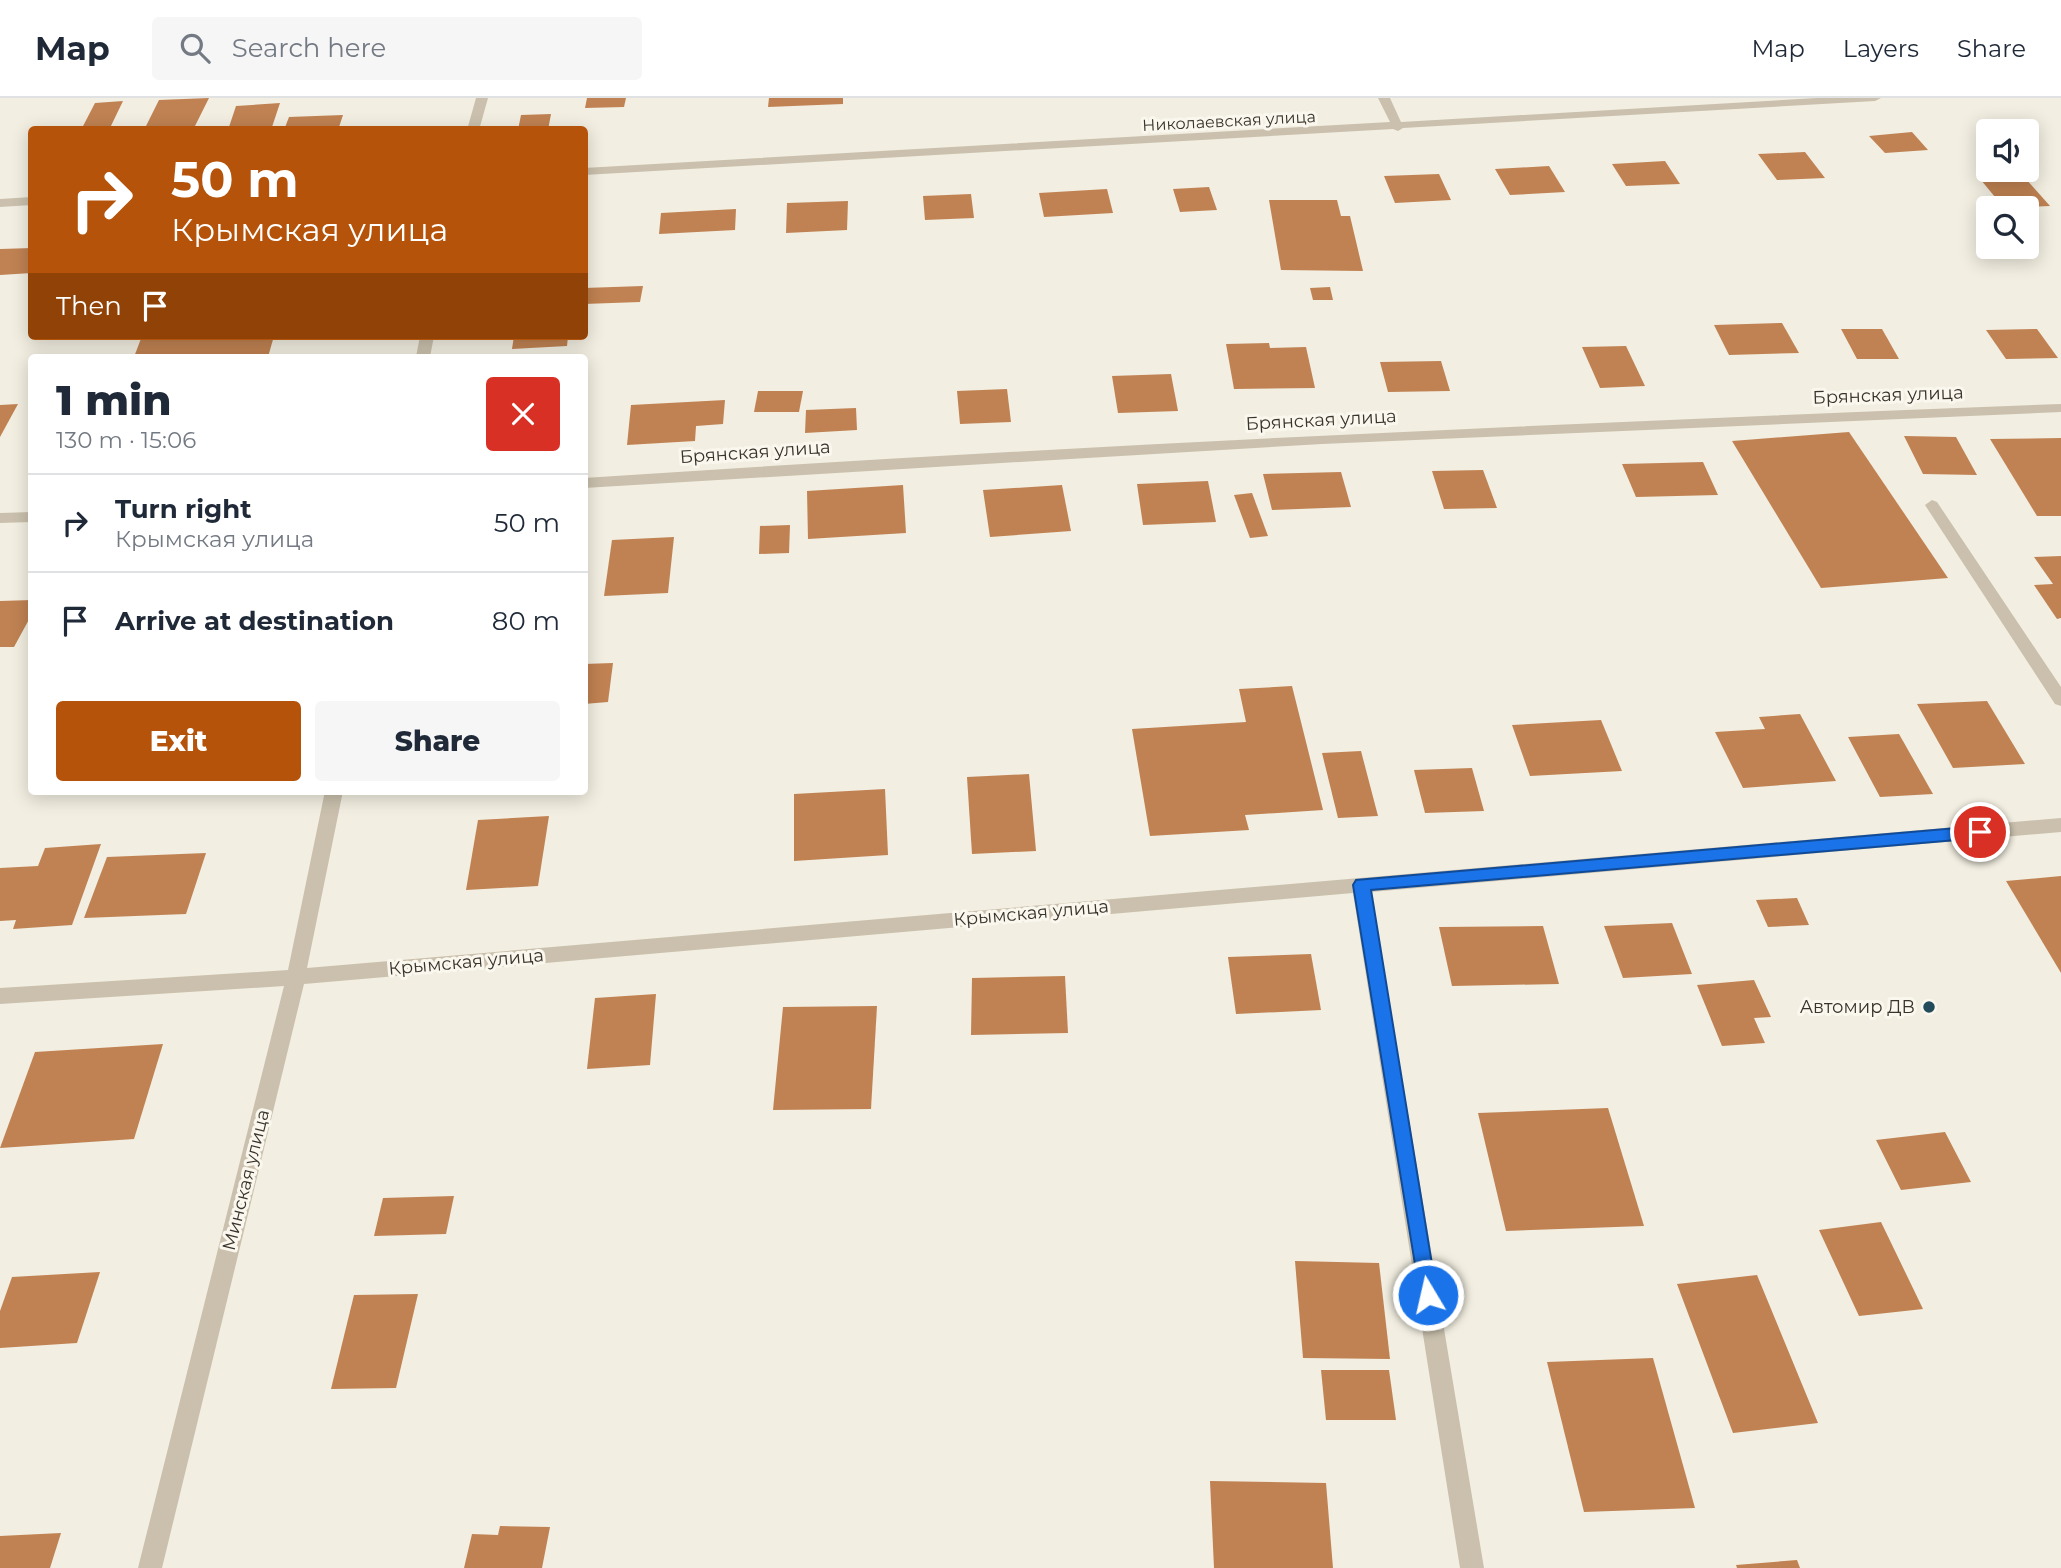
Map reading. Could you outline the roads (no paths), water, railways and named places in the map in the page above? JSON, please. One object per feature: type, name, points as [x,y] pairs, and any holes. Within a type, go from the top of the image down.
[{"type":"street","points":[[474,126],[482,98]]},
{"type":"street","points":[[1384,98],[1398,128]]},
{"type":"street","name":"Николаевская улица","points":[[588,172],[1398,128],[1875,98]]},
{"type":"street","points":[[0,202],[28,201]]},
{"type":"street","name":"Брянская улица","points":[[588,483],[935,458],[1487,430],[2061,408]]},
{"type":"street","points":[[1932,505],[2061,700]]},
{"type":"street","points":[[0,518],[28,517]]},
{"type":"street","name":"Минская улица","points":[[149,1568],[296,977],[333,795]]},
{"type":"street","name":"Крымская улица","points":[[0,996],[296,977],[2061,825]]},
{"type":"street","points":[[1362,885],[1472,1568]]},
{"type":"place","name":"Автомир ДВ","points":[[1929,1007]]}]
